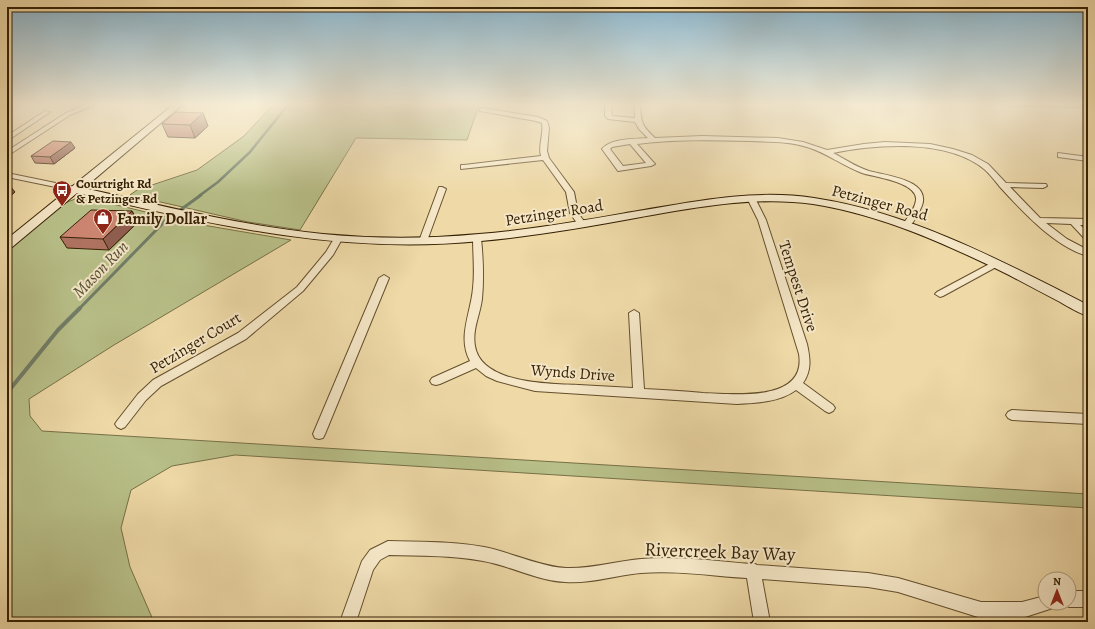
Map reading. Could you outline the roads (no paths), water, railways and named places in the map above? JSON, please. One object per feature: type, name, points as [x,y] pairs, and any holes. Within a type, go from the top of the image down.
[{"type":"street","points":[[7,154],[37,134]]},
{"type":"street","points":[[7,245],[142,134]]},
{"type":"street","points":[[545,134],[543,151],[545,158],[570,192],[574,213],[582,224]]},
{"type":"street","points":[[648,134],[653,139]]},
{"type":"street","points":[[632,142],[651,164],[621,169],[606,149],[610,145],[653,139],[687,137],[797,142],[826,152],[847,164],[867,172],[903,182],[914,188],[920,196],[920,202],[908,224]]},
{"type":"street","points":[[826,152],[865,145],[919,146],[943,149],[967,156],[980,162],[986,167],[1037,220],[1067,244],[1088,254]]},
{"type":"street","points":[[1061,155],[1088,159]]},
{"type":"street","points":[[464,167],[545,158]]},
{"type":"street","name":"Petzinger Road","points":[[7,175],[245,227],[302,236],[338,239],[423,241],[477,238],[540,231],[707,202],[751,198],[787,199],[831,204],[908,224],[935,235],[1088,311]]},
{"type":"street","points":[[1003,185],[1043,186]]},
{"type":"street","points":[[423,241],[442,189]]},
{"type":"street","name":"Tempest Drive","points":[[751,198],[762,220],[802,344],[805,365],[802,376],[797,384]]},
{"type":"street","points":[[1037,220],[1088,222]]},
{"type":"street","points":[[1073,222],[1088,237]]},
{"type":"street","points":[[436,381],[476,363],[471,352],[469,336],[478,287],[477,238]]},
{"type":"street","name":"Petzinger Court","points":[[121,424],[139,399],[156,383],[242,336],[300,289],[330,253],[338,239]]},
{"type":"street","points":[[940,294],[995,264]]},
{"type":"street","points":[[319,434],[384,278]]},
{"type":"street","points":[[634,313],[639,393]]},
{"type":"street","name":"Wynds Drive","points":[[476,363],[495,376],[521,385],[535,387],[755,399],[781,392],[797,384]]},
{"type":"street","points":[[797,384],[829,408]]},
{"type":"street","points":[[1012,415],[1088,419]]},
{"type":"street","name":"Rivercreek Bay Way","points":[[348,622],[367,566],[375,555],[388,548],[458,550],[513,560],[551,573],[566,575],[591,574],[640,566],[666,565],[753,570],[868,580],[898,585],[981,610],[1022,610],[1037,606]]},
{"type":"street","points":[[753,570],[762,622]]},
{"type":"street","points":[[1077,599],[1088,599]]},
{"type":"waterway","name":"Mason Run","points":[[199,196],[218,182],[250,152],[264,134]]},
{"type":"waterway","name":"Mason Run","points":[[79,309],[165,221],[201,195]]},
{"type":"waterway","name":"Mason Run","points":[[7,393],[58,330],[79,309]]},
{"type":"place","name":"Courtright Rd & Petzinger Rd","points":[[62,207]]},
{"type":"place","name":"Family Dollar","points":[[103,235]]}]
